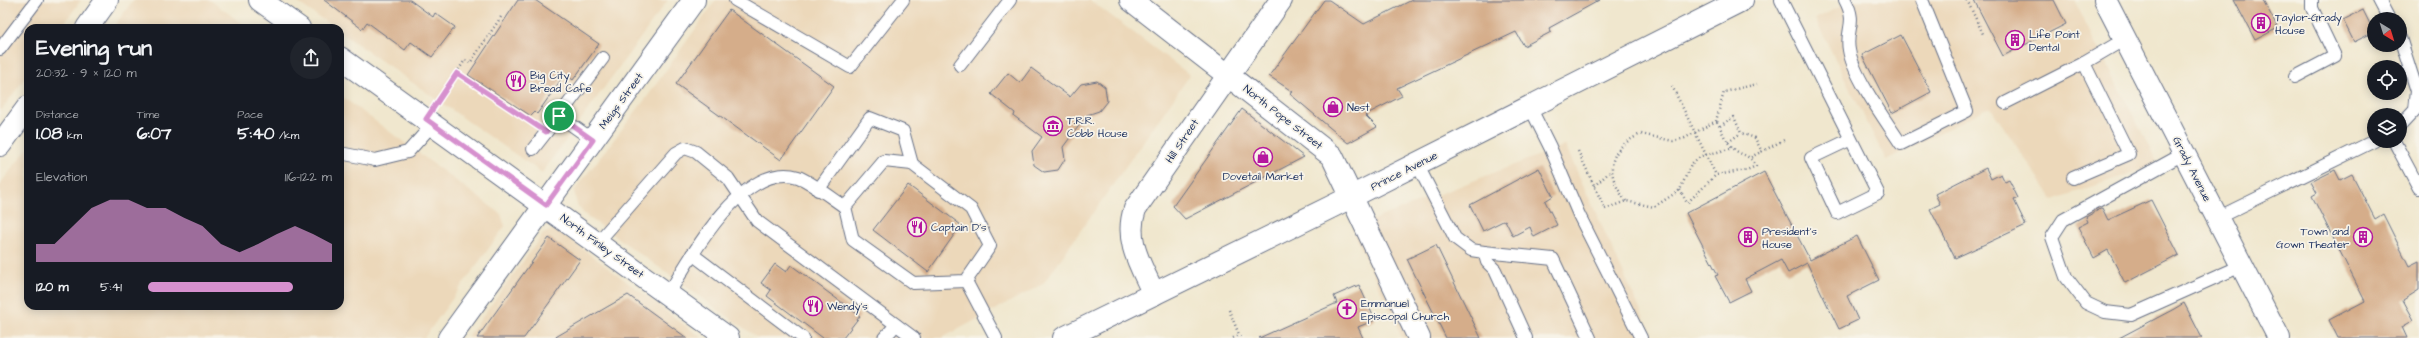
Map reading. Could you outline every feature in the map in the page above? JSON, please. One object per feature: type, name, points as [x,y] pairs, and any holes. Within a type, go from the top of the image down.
[{"type":"street","points":[[90,24],[107,0]]},
{"type":"street","points":[[260,0],[293,24]]},
{"type":"street","name":"Meigs Street","points":[[449,338],[694,0]]},
{"type":"street","name":"North Pope Street","points":[[1131,0],[1327,151],[1353,196],[1419,338]]},
{"type":"street","name":"Hill Street","points":[[1154,294],[1131,241],[1131,221],[1135,209],[1281,0]]},
{"type":"street","name":"Prince Avenue","points":[[1072,336],[1742,0]]},
{"type":"street","name":"Grady Avenue","points":[[2105,0],[2279,338]]},
{"type":"street","name":"North Finley Street","points":[[344,61],[546,205],[728,338]]},
{"type":"street","points":[[0,145],[24,112]]},
{"type":"lane","points":[[0,49],[37,0]]},
{"type":"lane","points":[[735,0],[850,67],[903,0]]},
{"type":"lane","points":[[960,65],[1010,0]]},
{"type":"lane","points":[[1781,0],[1851,139],[1878,193],[1837,213],[1811,158],[1851,139]]},
{"type":"lane","points":[[1845,0],[1852,13],[1848,50],[1857,73],[1901,144],[1967,111],[1922,0]]},
{"type":"lane","points":[[2295,77],[2335,56],[2312,8],[2312,0]]},
{"type":"lane","points":[[2379,0],[2385,12]]},
{"type":"lane","points":[[2005,103],[2084,64],[2125,39]]},
{"type":"lane","points":[[2404,52],[2417,91],[2416,110],[2407,119]]},
{"type":"lane","points":[[533,149],[603,58]]},
{"type":"lane","points":[[2073,178],[2128,154],[2084,64]]},
{"type":"lane","points":[[1530,107],[1550,147],[1579,215],[1641,338]]},
{"type":"lane","points":[[559,116],[593,140]]},
{"type":"lane","points":[[818,190],[870,118],[904,131],[912,164]]},
{"type":"lane","points":[[344,155],[375,160],[408,152],[429,122]]},
{"type":"lane","points":[[2217,218],[2367,143]]},
{"type":"lane","points":[[597,243],[676,153],[685,148],[696,152],[728,178],[757,221],[914,338]]},
{"type":"lane","points":[[2398,148],[2419,188]]},
{"type":"lane","points":[[2184,153],[2063,220],[2052,237],[2066,277],[2086,303],[2105,312],[2131,315],[2241,266]]},
{"type":"lane","points":[[845,207],[884,161],[912,164],[971,209],[990,246],[966,281]]},
{"type":"lane","points":[[1417,164],[1455,238],[1471,250],[1553,260],[1590,338]]},
{"type":"lane","points":[[668,295],[692,254],[739,195],[761,181],[778,176],[798,177],[845,207],[853,240],[913,283],[966,281]]},
{"type":"lane","points":[[1484,252],[1487,262],[1495,270],[1526,338]]},
{"type":"lane","points":[[692,254],[803,338]]},
{"type":"lane","points":[[966,281],[996,338]]},
{"type":"lane","points":[[884,338],[896,324]]},
{"type":"path","points":[[1967,0],[1984,36]]},
{"type":"path","points":[[429,122],[465,60],[470,64],[501,16]]},
{"type":"path","points":[[457,73],[481,86],[546,132]]},
{"type":"path","points":[[1626,201],[1618,188],[1611,171],[1611,163],[1616,154],[1631,139],[1641,134],[1673,141],[1695,133],[1716,120],[1724,92],[1757,84]]},
{"type":"path","points":[[1672,86],[1716,175]]},
{"type":"path","points":[[520,114],[522,110]]},
{"type":"path","points":[[1720,126],[1734,117],[1741,133],[1755,138],[1762,152]]},
{"type":"path","points":[[1680,190],[1684,201],[1687,203],[1716,175],[1747,170],[1756,166],[1751,157],[1733,148],[1721,134],[1720,126],[1716,120]]},
{"type":"path","points":[[1728,142],[1741,133]]},
{"type":"path","points":[[1751,157],[1784,140]]},
{"type":"path","points":[[1578,151],[1605,208],[1626,201],[1654,207],[1680,190],[1692,164],[1705,154],[1733,148]]},
{"type":"path","points":[[1594,186],[1611,171]]},
{"type":"path","points":[[1229,310],[1239,336],[1233,338]]},
{"type":"shaded area","points":[[0,0],[81,0],[64,24],[24,24],[24,79],[0,112]]},
{"type":"shaded area","points":[[133,0],[210,0],[243,24],[116,24]]},
{"type":"shaded area","points":[[294,0],[668,0],[542,173],[344,35],[344,24],[329,24]]},
{"type":"shaded area","points":[[716,0],[1090,0],[1190,75],[1043,284],[942,338],[758,338],[584,214],[577,205],[574,191],[647,97]]},
{"type":"shaded area","points":[[1854,0],[2074,0],[2158,164],[2053,200],[1990,107],[1886,160],[1815,19]]},
{"type":"shaded area","points":[[344,98],[501,214],[505,226],[424,338],[0,338],[0,184],[24,153],[24,310],[344,310]]},
{"type":"shaded area","points":[[1565,145],[1653,338],[1402,338],[1352,228]]},
{"type":"shaded area","points":[[554,229],[559,231],[702,338],[467,338],[543,234]]},
{"type":"building","points":[[324,0],[410,0],[433,17],[435,13],[455,27],[432,57],[411,42],[405,50],[367,22],[362,29]]},
{"type":"building","points":[[518,0],[535,0],[599,44],[573,80],[565,74],[537,114],[535,112],[531,116],[468,75]]},
{"type":"building","points":[[1324,0],[1329,0],[1364,24],[1412,0],[1600,0],[1549,28],[1551,32],[1524,46],[1516,32],[1397,88],[1402,96],[1365,115],[1377,127],[1348,143],[1290,94],[1293,92],[1269,76]]},
{"type":"building","name":"Life Point Dental","points":[[1974,0],[2054,0],[2066,24],[2003,56]]},
{"type":"building","name":"Taylor-Grady House","points":[[2234,0],[2263,0],[2278,28],[2255,40]]},
{"type":"building","points":[[729,10],[834,86],[781,160],[676,84]]},
{"type":"building","points":[[2363,10],[2367,18],[2367,36],[2354,42],[2343,20]]},
{"type":"building","points":[[1901,35],[1931,92],[1892,113],[1862,55]]},
{"type":"building","name":"T.R.R. Cobb House","points":[[1031,68],[1070,97],[1081,84],[1097,81],[1105,87],[1107,101],[1099,111],[1087,115],[1063,147],[1065,159],[1058,170],[1044,172],[1034,165],[1032,151],[1042,137],[1014,116],[1015,113],[991,94],[1008,73],[1020,83]]},
{"type":"building","points":[[1242,109],[1304,157],[1185,219],[1173,206]]},
{"type":"building","points":[[1539,168],[1553,196],[1545,201],[1557,225],[1534,237],[1530,227],[1513,236],[1505,220],[1483,231],[1470,205]]},
{"type":"building","points":[[1986,168],[1991,179],[2001,174],[2005,182],[2009,180],[2018,198],[2014,200],[2026,225],[1955,258],[1930,209],[1940,204],[1935,194]]},
{"type":"building","points":[[2335,170],[2340,180],[2352,174],[2375,219],[2383,214],[2409,266],[2419,261],[2419,290],[2403,300],[2414,320],[2402,327],[2407,338],[2338,338],[2329,320],[2365,301],[2312,196],[2317,193],[2311,182]]},
{"type":"building","name":"President's House","points":[[1764,172],[1810,260],[1857,236],[1879,280],[1847,296],[1858,320],[1839,329],[1807,263],[1788,273],[1781,260],[1745,279],[1751,291],[1729,302],[1715,276],[1718,275],[1686,213]]},
{"type":"building","name":"Captain D's","points":[[908,185],[961,225],[928,272],[873,230]]},
{"type":"building","points":[[2151,200],[2179,255],[2125,283],[2108,250],[2094,258],[2078,227],[2088,222],[2086,217],[2102,208],[2108,220]]},
{"type":"building","points":[[549,238],[580,260],[524,338],[477,338]]},
{"type":"building","points":[[1436,245],[1481,338],[1446,338],[1407,259]]},
{"type":"building","name":"Wendy's","points":[[775,264],[786,272],[791,265],[860,316],[843,338],[823,338],[767,296],[771,290],[761,283]]},
{"type":"building","name":"Emmanuel Episcopal Church","points":[[1359,285],[1375,320],[1358,327],[1363,338],[1259,338],[1337,303],[1334,296]]},
{"type":"building","points":[[628,295],[687,338],[554,338],[607,307]]},
{"type":"building","points":[[2184,303],[2202,338],[2119,338],[2174,309]]},
{"type":"place","name":"Taylor-Grady House","points":[[2261,23]]},
{"type":"place","name":"Life Point Dental","points":[[2015,40]]},
{"type":"place","name":"Big City Bread Cafe","points":[[516,81]]},
{"type":"place","name":"Nest","points":[[1333,107]]},
{"type":"place","name":"T.R.R. Cobb House","points":[[1053,126]]},
{"type":"place","name":"Dovetail Market","points":[[1263,157]]},
{"type":"place","name":"Captain D's","points":[[917,227]]},
{"type":"place","name":"President's House","points":[[1748,237]]},
{"type":"place","name":"Town and Gown Theater","points":[[2363,237]]},
{"type":"place","name":"Wendy's","points":[[813,306]]},
{"type":"place","name":"Emmanuel Episcopal Church","points":[[1347,309]]},
{"type":"route","points":[[457,73],[546,132],[559,116],[593,140],[546,205],[426,119],[457,73]]}]
